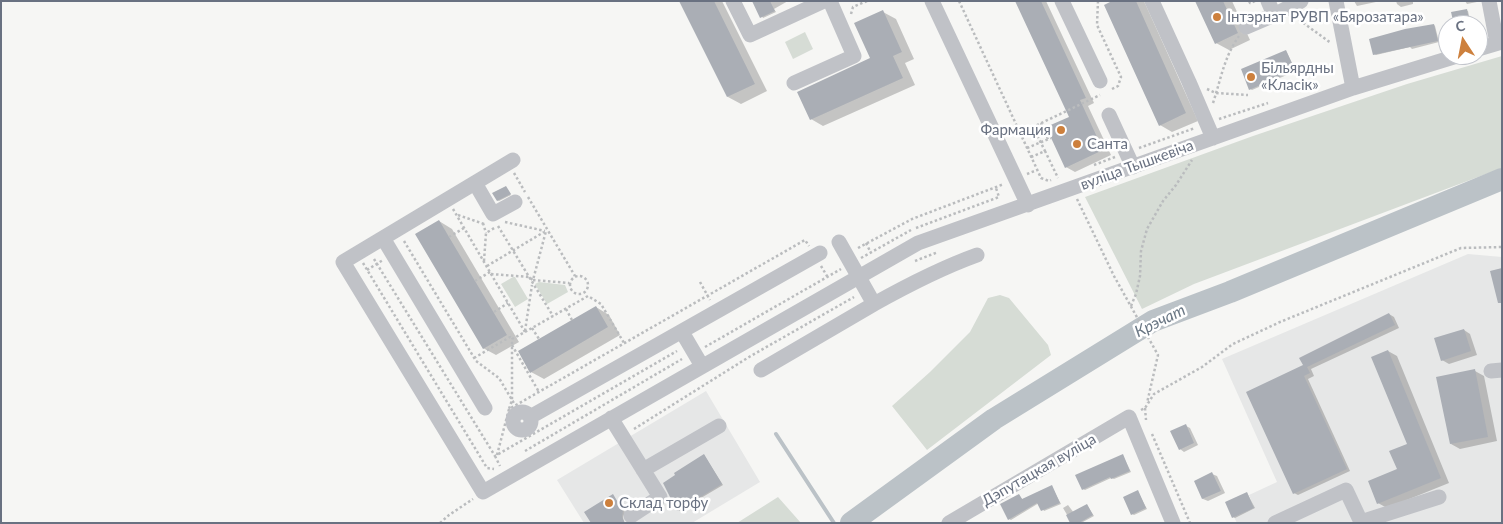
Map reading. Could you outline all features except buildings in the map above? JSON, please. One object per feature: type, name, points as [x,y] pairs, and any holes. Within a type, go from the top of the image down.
[{"type":"street","points":[[734,1],[750,35],[824,1]]},
{"type":"street","points":[[794,83],[854,56],[830,1]]},
{"type":"street","points":[[932,1],[1028,205]]},
{"type":"street","points":[[1062,1],[1103,89]]},
{"type":"street","points":[[1152,1],[1213,138]]},
{"type":"street","points":[[1246,27],[1277,8],[1301,1]]},
{"type":"street","points":[[1336,1],[1353,88]]},
{"type":"street","points":[[1489,1],[1499,43]]},
{"type":"street","name":"вуліца Тышкевіча","points":[[483,492],[918,243],[1353,88],[1438,62]]},
{"type":"street","points":[[1109,115],[1133,167]]},
{"type":"street","points":[[483,492],[343,262],[511,162]]},
{"type":"street","points":[[475,183],[493,214],[515,202]]},
{"type":"street","points":[[383,238],[485,408]]},
{"type":"street","points":[[842,248],[874,304]]},
{"type":"street","points":[[761,370],[913,282],[952,264],[978,255]]},
{"type":"street","points":[[530,417],[686,338],[819,259]]},
{"type":"street","points":[[686,338],[702,366]]},
{"type":"street","points":[[1129,417],[1174,523]]},
{"type":"street","name":"Дэпутацкая вуліца","points":[[949,523],[1129,417]]},
{"type":"street","points":[[612,418],[660,497],[631,516]]},
{"type":"street","points":[[643,470],[720,426]]},
{"type":"street","points":[[1275,523],[1346,490],[1361,522],[1439,497]]},
{"type":"path","points":[[845,35],[853,7],[867,1]]},
{"type":"path","points":[[959,1],[1041,178],[1049,181],[1065,176],[1114,276],[1158,355],[1145,408],[1146,420],[1190,523]]},
{"type":"path","points":[[1017,128],[1033,127],[1103,89],[1118,86],[1121,77],[1097,26],[1098,1]]},
{"type":"path","points":[[1249,1],[1250,3],[1255,1]]},
{"type":"path","points":[[1277,8],[1296,18],[1337,47]]},
{"type":"path","points":[[1203,115],[1210,111],[1224,64],[1232,46],[1246,27]]},
{"type":"path","points":[[1189,82],[1216,93],[1248,95]]},
{"type":"path","points":[[1027,148],[1049,138],[1041,123]]},
{"type":"path","points":[[1033,127],[1058,178]]},
{"type":"path","points":[[1131,306],[1140,276],[1141,250],[1147,229],[1163,201],[1176,186],[1195,155],[1195,144]]},
{"type":"path","points":[[1031,157],[1045,151]]},
{"type":"path","points":[[511,162],[546,231],[575,276]]},
{"type":"path","points":[[509,409],[805,240],[819,259],[912,219],[996,188],[1037,170]]},
{"type":"path","points":[[996,188],[999,197]]},
{"type":"path","points":[[451,205],[525,332]]},
{"type":"path","points":[[495,220],[553,316]]},
{"type":"path","points":[[486,233],[505,222],[546,231]]},
{"type":"path","points":[[483,223],[486,233],[484,261]]},
{"type":"path","points":[[449,237],[464,228]]},
{"type":"path","points":[[397,230],[476,361],[499,378],[515,405]]},
{"type":"path","points":[[487,266],[546,231]]},
{"type":"path","points":[[525,332],[533,282],[546,231]]},
{"type":"path","points":[[1129,417],[1145,408],[1154,394],[1202,367],[1233,344],[1280,322],[1461,248],[1502,247]]},
{"type":"path","points":[[367,248],[496,456],[500,466]]},
{"type":"path","points":[[475,281],[491,273],[529,278]]},
{"type":"path","points":[[580,275],[586,279],[588,286],[581,294],[574,293],[569,283],[575,276],[580,275]]},
{"type":"path","points":[[533,282],[569,283]]},
{"type":"path","points":[[584,292],[601,304],[624,343]]},
{"type":"path","points":[[512,339],[588,296]]},
{"type":"path","points":[[494,312],[508,303]]},
{"type":"path","points":[[566,309],[572,320]]},
{"type":"path","points":[[532,328],[538,339]]},
{"type":"path","points":[[474,358],[510,336],[512,339]]},
{"type":"path","points":[[496,456],[686,338]]},
{"type":"path","points":[[496,456],[512,400],[512,339]]},
{"type":"path","points":[[512,344],[538,392]]},
{"type":"path","points":[[440,523],[483,492]]},
{"type":"shaded area","points":[[805,32],[813,49],[793,59],[785,42]]},
{"type":"shaded area","points":[[1502,56],[1502,168],[1194,284],[1142,309],[1085,197],[1253,136],[1407,84],[1471,65],[1488,65],[1488,60]]},
{"type":"shaded area","points":[[1468,254],[1502,257],[1502,523],[1237,523],[1234,517],[1254,508],[1249,495],[1277,482],[1222,359]]},
{"type":"shaded area","points":[[515,277],[528,299],[515,307],[501,284]]},
{"type":"shaded area","points":[[539,282],[565,285],[568,292],[547,304],[535,284]]},
{"type":"shaded area","points":[[1000,295],[1009,298],[1048,345],[1051,355],[927,450],[892,406],[970,332],[988,298]]},
{"type":"shaded area","points":[[706,391],[760,482],[692,523],[584,523],[557,480]]},
{"type":"shaded area","points":[[778,497],[801,523],[737,523]]},
{"type":"waterway","name":"Крэчат","points":[[851,523],[994,419],[1153,321],[1230,292],[1502,179]]},
{"type":"waterway","points":[[776,434],[834,523]]},
{"type":"place","name":"Інтэрнат РУВП «Бярозатара»","points":[[1217,17]]},
{"type":"place","name":"Більярдны «Класік»","points":[[1251,77]]},
{"type":"place","name":"Фармация","points":[[1061,130]]},
{"type":"place","name":"Санта","points":[[1077,144]]},
{"type":"place","name":"Склад торфу","points":[[609,503]]}]
